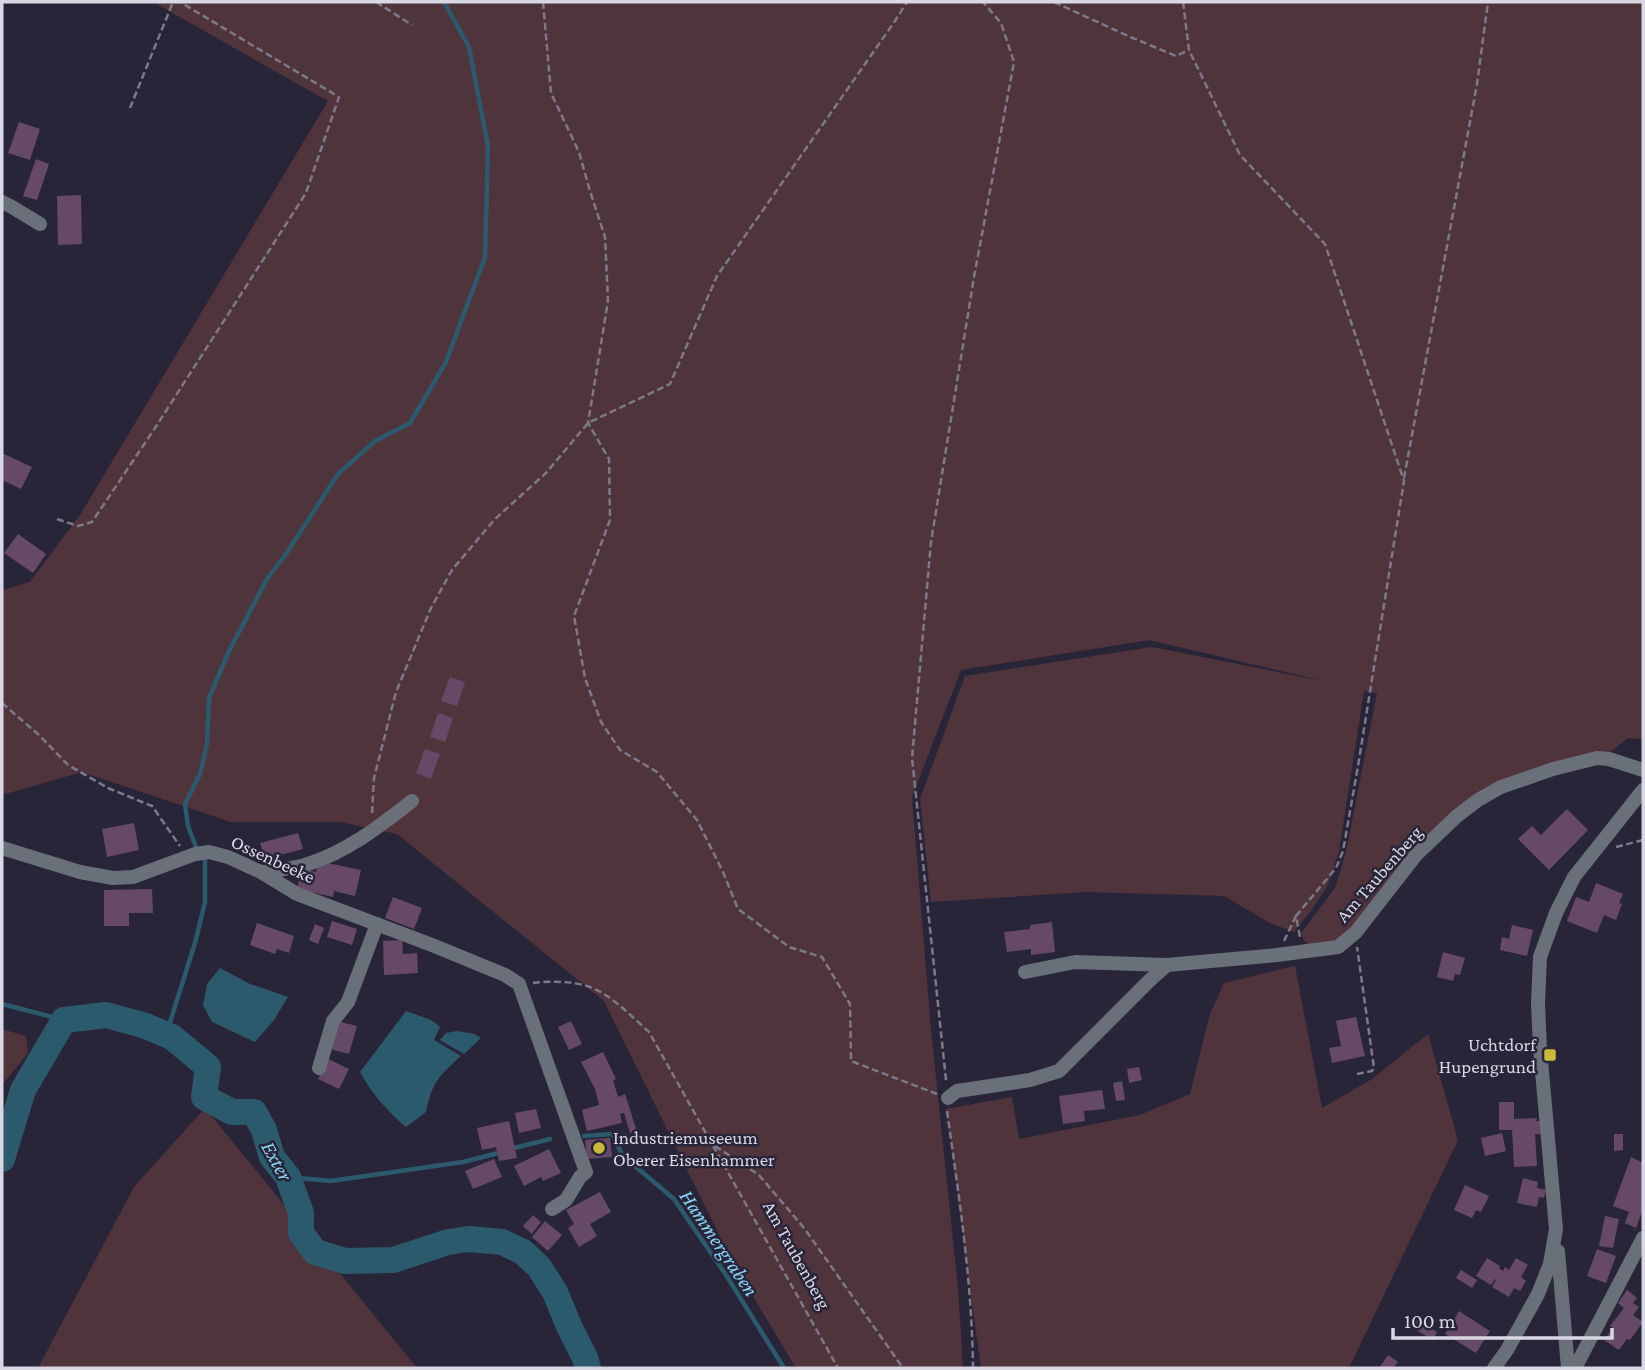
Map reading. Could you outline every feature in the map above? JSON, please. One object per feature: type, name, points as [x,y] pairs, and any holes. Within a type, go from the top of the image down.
[{"type":"street","points":[[2,202],[40,224]]},
{"type":"street","name":"Am Taubenberg","points":[[1025,972],[1075,962],[1167,965],[1277,956],[1338,947],[1356,932],[1416,855],[1478,800],[1501,787],[1553,769],[1597,758],[1643,770]]},
{"type":"street","points":[[1569,1368],[1540,1049],[1540,957],[1574,877],[1643,790]]},
{"type":"street","points":[[261,872],[307,864],[339,851],[412,801]]},
{"type":"street","name":"Ossenbeeke","points":[[2,848],[80,872],[113,878],[133,877],[195,854],[217,854],[261,872],[297,894],[444,950],[505,975],[519,984]]},
{"type":"street","points":[[319,1068],[333,1021],[348,1002],[377,925]]},
{"type":"street","points":[[948,1098],[957,1091],[1030,1080],[1059,1071],[1167,965]]},
{"type":"street","points":[[519,984],[586,1172],[566,1200],[552,1209]]},
{"type":"street","points":[[1494,1368],[1538,1294],[1550,1264],[1556,1229]]},
{"type":"street","points":[[1575,1368],[1643,1238]]},
{"type":"path","points":[[130,108],[173,2]]},
{"type":"path","points":[[57,519],[78,526],[92,522],[306,193],[339,97],[180,2]]},
{"type":"path","points":[[376,2],[412,25]]},
{"type":"path","points":[[544,2],[551,93],[579,152],[605,237],[608,301],[588,424],[609,459],[610,520],[574,616],[585,678],[601,722],[620,750],[657,772],[697,820],[738,909],[789,947],[822,957],[850,1004],[851,1061],[948,1098]]},
{"type":"path","points":[[371,831],[374,778],[396,692],[430,608],[452,570],[495,519],[546,473],[588,424],[670,384],[717,276],[907,2]]},
{"type":"path","points":[[973,1368],[963,1220],[946,1107],[948,1098],[912,758],[931,542],[974,277],[1014,62],[1001,23],[983,2]]},
{"type":"path","points":[[1054,2],[1176,56],[1189,50]]},
{"type":"path","points":[[1183,2],[1189,50],[1240,155],[1325,244],[1404,481]]},
{"type":"path","points":[[1277,956],[1296,916],[1336,868],[1343,851],[1404,481],[1478,84],[1488,2]]},
{"type":"path","points":[[2,703],[68,765],[108,788],[152,806],[188,857]]},
{"type":"path","points":[[1599,847],[1619,848],[1643,840]]},
{"type":"path","points":[[1296,916],[1300,939],[1304,946],[1315,951]]},
{"type":"path","points":[[1356,932],[1374,1068],[1372,1071],[1357,1074]]},
{"type":"path","name":"Am Taubenberg","points":[[519,984],[552,981],[588,986],[609,998],[649,1032],[838,1368]]},
{"type":"path","points":[[713,1144],[759,1175],[804,1228],[903,1368]]},
{"type":"shaded area","points":[[153,2],[1643,2],[1643,739],[1628,738],[1606,755],[1477,798],[1337,943],[1311,947],[1301,933],[1335,888],[1346,852],[1377,693],[1364,691],[1339,851],[1328,885],[1294,932],[1270,923],[1224,896],[1086,892],[931,902],[920,799],[965,676],[1152,647],[1328,682],[1149,640],[961,670],[912,797],[931,1030],[958,1288],[963,1368],[796,1368],[733,1263],[604,1001],[397,834],[340,822],[231,822],[82,772],[2,795],[2,590],[30,582],[80,515],[328,101]]},
{"type":"shaded area","points":[[1295,966],[1322,1108],[1372,1079],[1428,1034],[1458,1140],[1349,1368],[981,1368],[946,1109],[1012,1097],[1019,1139],[1140,1115],[1190,1094],[1210,1014],[1224,983]]},
{"type":"shaded area","points":[[2,1029],[26,1036],[28,1053],[2,1085]]},
{"type":"shaded area","points":[[205,1108],[417,1368],[38,1368],[134,1187]]},
{"type":"water","points":[[220,968],[250,984],[288,997],[274,1020],[255,1042],[212,1022],[203,1005],[207,984]]},
{"type":"water","points":[[406,1011],[431,1020],[440,1027],[434,1040],[461,1056],[437,1080],[426,1112],[406,1127],[380,1102],[360,1072]]},
{"type":"water","points":[[457,1031],[481,1038],[464,1054],[440,1040],[446,1033]]},
{"type":"building","points":[[19,122],[40,129],[30,160],[8,153]]},
{"type":"building","points":[[36,159],[49,164],[37,200],[23,196]]},
{"type":"building","points":[[81,195],[82,244],[58,245],[57,196]]},
{"type":"building","points":[[2,453],[32,467],[21,489],[2,480]]},
{"type":"building","points":[[18,534],[46,554],[33,573],[4,553]]},
{"type":"building","points":[[450,677],[465,682],[457,706],[441,701]]},
{"type":"building","points":[[438,713],[453,718],[445,742],[430,737]]},
{"type":"building","points":[[425,749],[440,754],[431,779],[416,773]]},
{"type":"building","points":[[1567,809],[1588,830],[1549,870],[1518,839],[1532,826],[1541,835]]},
{"type":"building","points":[[134,823],[139,850],[107,857],[102,829]]},
{"type":"building","points":[[298,833],[303,849],[265,859],[260,843]]},
{"type":"building","points":[[318,861],[361,870],[355,896],[334,891],[333,897],[297,889],[302,869],[316,872]]},
{"type":"building","points":[[1596,883],[1623,894],[1616,920],[1604,915],[1597,933],[1567,921],[1576,897],[1589,902]]},
{"type":"building","points":[[152,889],[153,913],[129,913],[129,926],[104,926],[104,890]]},
{"type":"building","points":[[393,897],[422,908],[414,929],[385,918]]},
{"type":"building","points":[[332,921],[357,929],[352,945],[327,937]]},
{"type":"building","points":[[1052,922],[1055,952],[1031,955],[1031,949],[1007,952],[1004,932],[1030,929],[1030,925]]},
{"type":"building","points":[[257,923],[294,936],[289,953],[277,949],[275,954],[250,945]]},
{"type":"building","points":[[315,924],[324,928],[318,944],[309,940]]},
{"type":"building","points":[[1512,925],[1533,930],[1527,956],[1500,950],[1502,937],[1509,939]]},
{"type":"building","points":[[402,940],[403,954],[417,953],[418,973],[384,975],[383,941]]},
{"type":"building","points":[[1443,952],[1465,958],[1460,975],[1455,974],[1453,981],[1437,977]]},
{"type":"building","points":[[1356,1017],[1365,1056],[1332,1063],[1329,1048],[1341,1046],[1336,1021]]},
{"type":"building","points":[[337,1021],[357,1026],[349,1054],[330,1049]]},
{"type":"building","points":[[571,1021],[582,1044],[569,1050],[558,1027]]},
{"type":"building","points":[[603,1052],[616,1079],[613,1080],[618,1097],[625,1094],[637,1132],[630,1133],[624,1113],[620,1114],[622,1123],[587,1131],[582,1110],[599,1105],[595,1089],[581,1062]]},
{"type":"building","points":[[328,1059],[349,1069],[339,1089],[318,1079]]},
{"type":"building","points":[[1139,1067],[1142,1080],[1129,1083],[1127,1069]]},
{"type":"building","points":[[1122,1081],[1125,1100],[1116,1101],[1113,1083]]},
{"type":"building","points":[[1102,1090],[1105,1109],[1084,1111],[1085,1121],[1063,1124],[1059,1096]]},
{"type":"building","points":[[1499,1102],[1514,1102],[1514,1119],[1537,1118],[1536,1121],[1542,1121],[1542,1134],[1535,1134],[1537,1166],[1514,1167],[1512,1130],[1499,1130]]},
{"type":"building","points":[[536,1109],[541,1128],[519,1133],[515,1113]]},
{"type":"building","points":[[509,1121],[517,1158],[499,1161],[496,1147],[482,1150],[477,1128]]},
{"type":"building","points":[[1502,1133],[1506,1151],[1485,1156],[1481,1138]]},
{"type":"building","points":[[1614,1134],[1623,1134],[1623,1150],[1614,1151]]},
{"type":"building","name":"Industriemuseeum Oberer Eisenhammer","points":[[610,1138],[612,1157],[587,1159],[585,1140]]},
{"type":"building","points":[[549,1149],[561,1173],[543,1181],[541,1177],[524,1186],[514,1166]]},
{"type":"building","points":[[1631,1157],[1643,1163],[1643,1209],[1636,1228],[1625,1223],[1629,1212],[1613,1206]]},
{"type":"building","points":[[494,1159],[502,1177],[473,1189],[465,1171]]},
{"type":"building","points":[[1523,1178],[1538,1182],[1537,1188],[1546,1190],[1544,1198],[1539,1197],[1537,1207],[1517,1203]]},
{"type":"building","points":[[1465,1185],[1489,1196],[1481,1212],[1476,1210],[1472,1218],[1454,1210]]},
{"type":"building","points":[[600,1192],[611,1212],[590,1224],[597,1236],[579,1247],[568,1228],[574,1224],[566,1210]]},
{"type":"building","points":[[533,1215],[541,1222],[532,1234],[523,1226]]},
{"type":"building","points":[[1605,1216],[1619,1219],[1613,1248],[1599,1246]]},
{"type":"building","points":[[545,1221],[562,1235],[548,1251],[532,1237]]},
{"type":"building","points":[[1597,1249],[1616,1256],[1606,1283],[1587,1276]]},
{"type":"building","points":[[1487,1258],[1503,1271],[1505,1267],[1509,1270],[1516,1258],[1528,1265],[1521,1277],[1526,1281],[1520,1291],[1514,1288],[1509,1297],[1492,1287],[1495,1279],[1491,1285],[1476,1276]]},
{"type":"building","points":[[1461,1270],[1477,1280],[1472,1288],[1456,1278]]},
{"type":"building","points":[[1627,1290],[1637,1298],[1633,1303],[1639,1307],[1633,1315],[1643,1322],[1619,1350],[1604,1340],[1613,1328],[1610,1326],[1624,1308],[1618,1303]]},
{"type":"building","points":[[1459,1311],[1490,1331],[1476,1353],[1445,1334]]},
{"type":"building","points":[[1415,1319],[1437,1332],[1433,1340],[1411,1327]]},
{"type":"building","points":[[1388,1355],[1398,1362],[1393,1368],[1379,1368]]},
{"type":"waterway","points":[[196,847],[188,826],[185,804],[200,774],[207,744],[209,698],[229,651],[267,579],[338,474],[375,441],[410,423],[446,362],[485,257],[488,146],[469,47],[444,2]]},
{"type":"waterway","points":[[166,1035],[205,902],[205,859]]},
{"type":"waterway","points":[[2,1004],[64,1020]]},
{"type":"waterway","name":"Exter","points":[[2,1159],[23,1090],[64,1020],[106,1015],[143,1025],[172,1037],[208,1067],[204,1097],[232,1112],[254,1112],[264,1130],[272,1157],[288,1177],[301,1213],[301,1233],[315,1252],[345,1261],[393,1260],[448,1242],[469,1239],[502,1242],[523,1252],[539,1267],[555,1292],[588,1368]]},
{"type":"waterway","name":"Hammergraben","points":[[584,1136],[613,1134],[622,1155],[674,1199],[726,1275],[784,1368]]},
{"type":"waterway","name":"Hammergraben","points":[[510,1149],[550,1139]]},
{"type":"waterway","name":"Hammergraben","points":[[288,1177],[331,1181],[463,1162],[502,1152]]},
{"type":"place","name":"Uchtdorf Hupengrund","points":[[1550,1055]]},
{"type":"place","name":"Industriemuseeum Oberer Eisenhammer","points":[[599,1148]]}]
